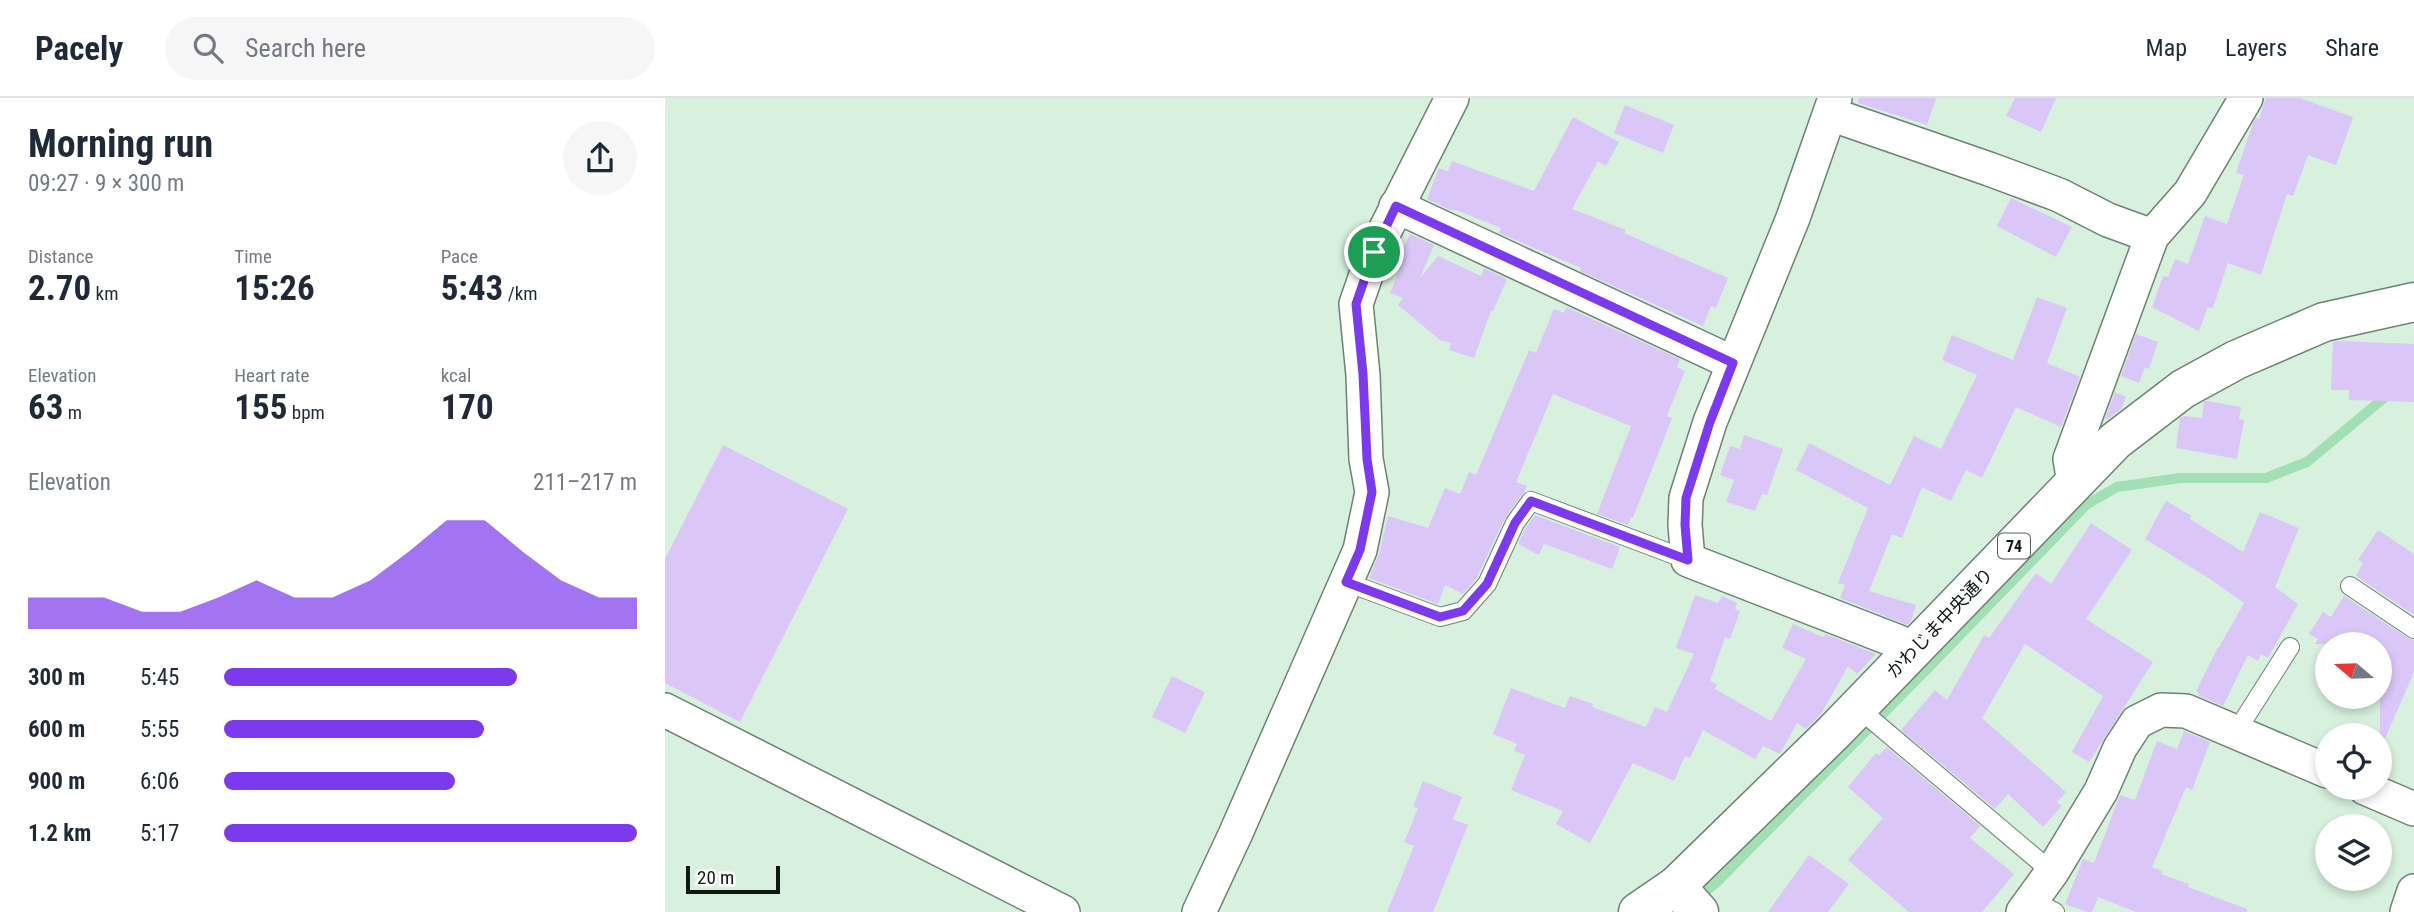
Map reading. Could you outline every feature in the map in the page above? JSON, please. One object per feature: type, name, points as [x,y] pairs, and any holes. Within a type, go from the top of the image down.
[{"type":"main road","name":"かわじま中央通り","points":[[1638,912],[1688,899],[1858,708],[2115,441],[2183,389],[2236,360],[2325,322],[2414,302]]},
{"type":"street","points":[[1199,912],[1360,550],[1372,492],[1367,459],[1356,304],[1374,252],[1452,98]]},
{"type":"street","points":[[2074,483],[2070,459],[2152,236],[2190,193],[2246,98]]},
{"type":"street","points":[[1911,653],[1899,642],[1688,560],[1686,498],[1710,422],[1793,218],[1832,106],[2059,195],[2108,220],[2152,236]]},
{"type":"street","points":[[1396,206],[1733,363]]},
{"type":"street","points":[[665,710],[1063,912]]},
{"type":"street","points":[[2036,908],[2052,872],[2101,791],[2120,748],[2137,722],[2161,710],[2186,711],[2315,766]]},
{"type":"street","points":[[2392,800],[2414,809]]},
{"type":"street","points":[[2407,912],[2414,891]]},
{"type":"lane","points":[[1346,582],[1440,617],[1463,611],[1487,584],[1515,523],[1531,501],[1688,560]]},
{"type":"lane","points":[[2350,586],[2414,629]]},
{"type":"lane","points":[[2236,732],[2290,647]]},
{"type":"lane","points":[[1858,708],[2052,872]]},
{"type":"building","points":[[1859,98],[1936,98],[1927,125],[1858,103]]},
{"type":"building","points":[[2015,98],[2056,98],[2041,132],[2006,116]]},
{"type":"building","points":[[2266,98],[2300,98],[2353,117],[2336,165],[2308,155],[2293,196],[2287,194],[2261,275],[2228,263],[2213,308],[2208,307],[2199,331],[2152,307],[2163,276],[2168,277],[2175,259],[2188,264],[2205,216],[2227,224],[2244,175],[2236,173],[2253,123],[2256,118],[2259,119]]},
{"type":"building","points":[[1625,105],[1674,125],[1663,153],[1614,133]]},
{"type":"building","points":[[1573,117],[1619,142],[1606,166],[1598,161],[1572,209],[1626,230],[1624,233],[1728,278],[1716,308],[1711,306],[1703,326],[1580,271],[1581,268],[1499,233],[1501,228],[1427,199],[1439,168],[1448,171],[1452,161],[1534,191]]},
{"type":"building","points":[[2011,198],[2072,227],[2056,257],[1997,226]]},
{"type":"building","points":[[1410,234],[1434,245],[1420,278],[1438,256],[1481,276],[1484,268],[1507,279],[1491,311],[1474,358],[1449,350],[1451,343],[1440,340],[1398,305],[1403,298],[1390,293],[1403,261],[1398,259]]},
{"type":"building","points":[[2037,297],[2067,308],[2047,363],[2080,377],[2061,427],[2016,407],[1982,478],[1966,470],[1951,501],[1922,487],[1902,538],[1892,534],[1869,591],[1916,605],[1907,625],[1840,598],[1845,585],[1838,583],[1868,508],[1796,470],[1809,443],[1890,485],[1914,436],[1941,449],[1977,375],[1942,360],[1952,335],[2013,360]]},
{"type":"building","points":[[1566,307],[1680,359],[1677,367],[1685,371],[1667,416],[1672,418],[1628,525],[1597,514],[1631,426],[1553,394],[1516,482],[1527,486],[1505,518],[1476,579],[1463,594],[1445,585],[1438,604],[1369,578],[1379,554],[1388,516],[1428,528],[1445,488],[1460,494],[1469,472],[1476,475],[1529,350],[1536,353],[1554,309],[1564,313]]},
{"type":"building","points":[[2136,334],[2158,342],[2149,369],[2145,367],[2139,383],[2121,376]]},
{"type":"building","points":[[2333,342],[2414,344],[2414,402],[2349,400],[2349,390],[2331,390]]},
{"type":"building","points":[[2115,392],[2126,397],[2121,409],[2105,419]]},
{"type":"building","points":[[2204,402],[2241,407],[2239,419],[2244,420],[2237,459],[2176,448],[2180,418],[2202,418]]},
{"type":"building","points":[[1744,435],[1783,449],[1767,495],[1762,494],[1755,511],[1726,502],[1734,480],[1720,475],[1730,446],[1740,449]]},
{"type":"building","points":[[723,445],[848,509],[740,722],[665,683],[665,559]]},
{"type":"building","points":[[2166,501],[2243,552],[2260,512],[2299,528],[2275,587],[2298,604],[2268,658],[2261,654],[2258,661],[2248,655],[2223,706],[2198,695],[2196,691],[2244,603],[2145,539]]},
{"type":"building","points":[[1535,515],[1620,547],[1612,569],[1544,544],[1539,555],[1518,544]]},
{"type":"building","points":[[2091,523],[2132,550],[2086,619],[2153,662],[2089,762],[2072,752],[2103,696],[2025,644],[1982,718],[2066,792],[2057,802],[2062,806],[2043,827],[2008,794],[1995,809],[1901,730],[1935,690],[1947,700],[1984,635],[1989,638],[2036,573],[2051,584]]},
{"type":"building","points":[[2378,530],[2414,554],[2414,615],[2356,576],[2363,563],[2358,560]]},
{"type":"building","points":[[1695,595],[1718,603],[1722,596],[1737,603],[1735,609],[1740,611],[1730,639],[1725,637],[1710,681],[1717,684],[1715,689],[1771,721],[1806,659],[1782,648],[1793,624],[1876,654],[1857,674],[1848,666],[1821,714],[1806,729],[1797,723],[1780,754],[1763,746],[1755,759],[1703,730],[1690,758],[1685,756],[1674,781],[1633,763],[1590,843],[1556,824],[1563,811],[1511,790],[1525,755],[1514,751],[1517,744],[1493,734],[1511,688],[1565,708],[1570,696],[1646,727],[1655,707],[1667,712],[1694,654],[1676,648]]},
{"type":"building","points":[[2344,596],[2414,640],[2414,672],[2392,723],[2380,723],[2380,709],[2392,709],[2392,632],[2315,632],[2315,637],[2309,634],[2323,612],[2331,617]]},
{"type":"building","points":[[1172,676],[1205,692],[1185,733],[1152,717]]},
{"type":"building","points":[[2184,731],[2210,742],[2192,790],[2186,787],[2152,867],[2162,871],[2161,874],[2189,884],[2188,887],[2247,909],[2247,912],[2136,912],[2098,897],[2092,912],[2065,904],[2083,859],[2094,863],[2120,795],[2135,800],[2157,741],[2177,749]]},
{"type":"building","points":[[1887,747],[1980,826],[1970,838],[2014,874],[1982,912],[1909,912],[1848,860],[1883,818],[1848,787],[1876,753],[1879,755]]},
{"type":"building","points":[[1423,781],[1462,797],[1453,819],[1468,825],[1433,912],[1387,912],[1414,846],[1404,842],[1418,808],[1413,807]]},
{"type":"building","points":[[1809,855],[1849,884],[1828,912],[1768,912]]},
{"type":"waterway","points":[[1696,898],[1716,883],[2086,505],[2117,487],[2180,478],[2266,478],[2307,462],[2390,393]]},
{"type":"route","points":[[1396,206],[1733,363],[1710,422],[1686,498],[1688,560],[1531,501],[1515,523],[1487,584],[1463,611],[1440,617],[1346,582],[1360,550],[1372,492],[1367,459],[1356,304],[1374,252],[1396,206]]}]
